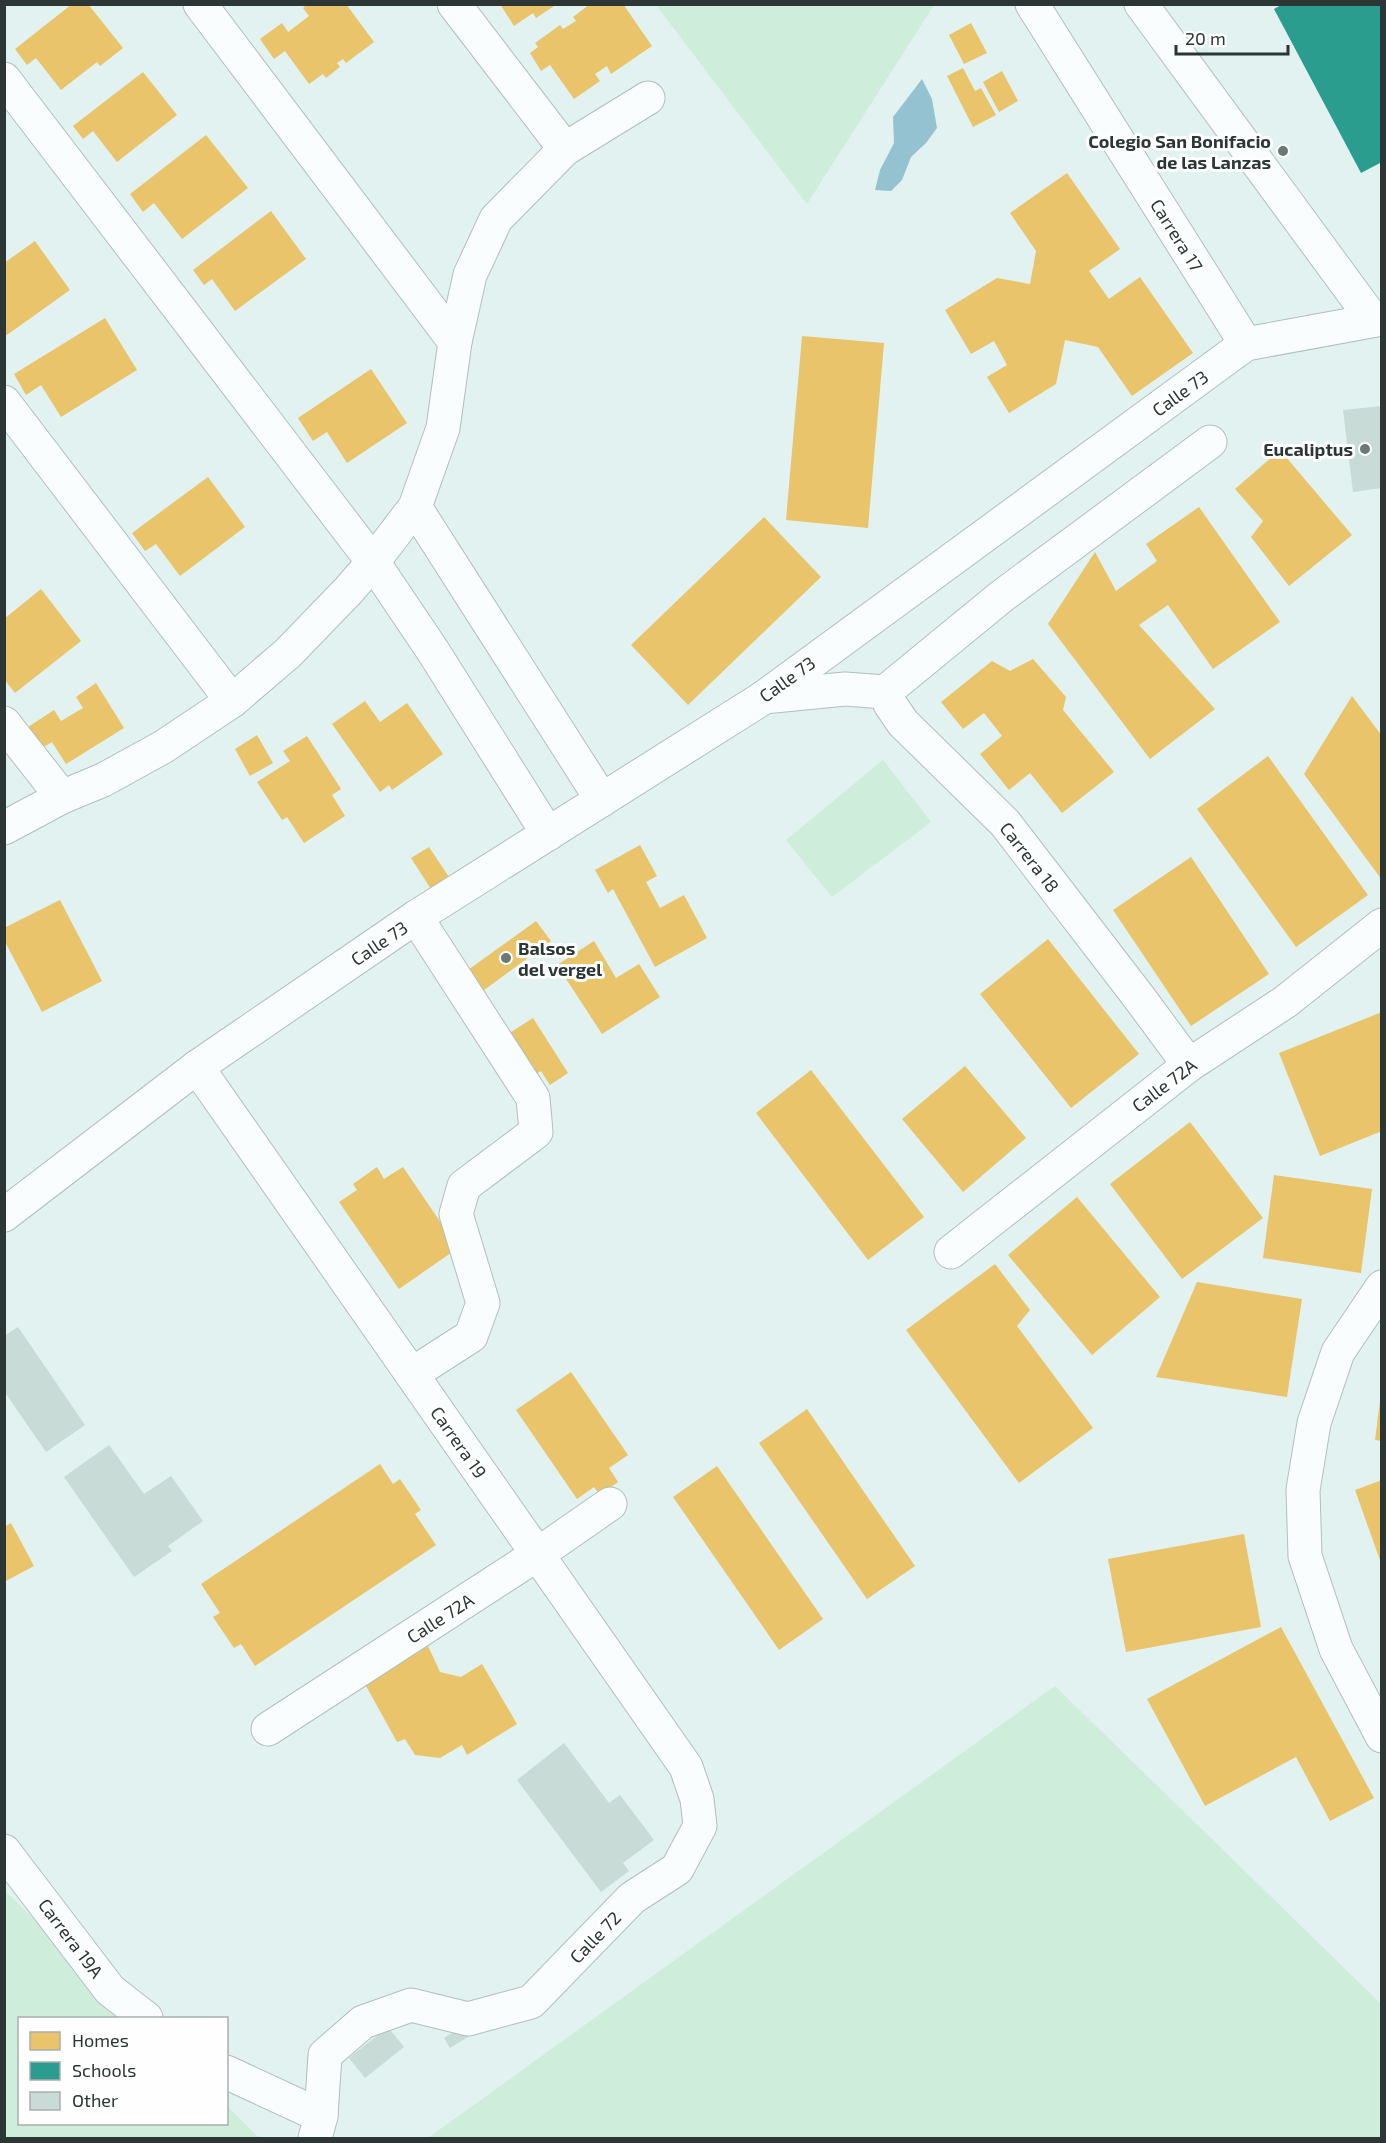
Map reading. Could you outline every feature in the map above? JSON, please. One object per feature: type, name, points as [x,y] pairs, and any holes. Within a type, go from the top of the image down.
[{"type":"street","points":[[200,4],[455,342]]},
{"type":"street","points":[[454,4],[565,149]]},
{"type":"street","name":"Carrera 17","points":[[1032,4],[1246,344]]},
{"type":"street","points":[[1141,4],[1377,320]]},
{"type":"street","points":[[4,80],[373,562],[433,651],[548,834]]},
{"type":"street","points":[[4,828],[62,797],[103,780],[163,747],[232,701],[288,653],[348,591],[415,507],[443,428],[455,342],[470,274],[496,219],[565,149],[648,98]]},
{"type":"street","name":"Calle 73","points":[[4,1215],[197,1067],[416,917],[763,698],[1246,344],[1377,320]]},
{"type":"street","points":[[4,402],[232,701]]},
{"type":"street","points":[[763,698],[844,689],[885,692],[1002,596],[1209,442]]},
{"type":"street","points":[[415,507],[602,800]]},
{"type":"street","name":"Carrera 18","points":[[885,692],[903,723],[1005,823],[1189,1065]]},
{"type":"street","points":[[4,723],[62,797]]},
{"type":"street","points":[[412,1374],[471,1336],[483,1303],[456,1214],[464,1186],[536,1132],[533,1098],[416,917]]},
{"type":"street","name":"Calle 72A","points":[[951,1252],[1189,1065],[1285,1002],[1382,925]]},
{"type":"street","name":"Carrera 19","points":[[197,1067],[686,1767],[697,1799],[700,1826]]},
{"type":"street","points":[[1382,1287],[1338,1352],[1314,1423],[1303,1490],[1305,1556],[1336,1649],[1382,1736]]},
{"type":"street","name":"Calle 72A","points":[[268,1729],[538,1554],[610,1504]]},
{"type":"street","name":"Calle 72","points":[[318,2127],[325,2055],[363,2022],[411,2005],[468,2019],[531,2002],[632,1898],[677,1869],[700,1826]]},
{"type":"street","name":"Carrera 19A","points":[[4,1851],[110,1990],[144,2017]]},
{"type":"street","points":[[228,2073],[318,2127]]},
{"type":"green space","points":[[656,5],[934,5],[807,204]]},
{"type":"green space","points":[[883,760],[931,822],[832,897],[786,840]]},
{"type":"green space","points":[[1055,1686],[1381,2004],[1381,2138],[428,2138]]},
{"type":"green space","points":[[4,1890],[135,2017],[18,2017],[18,2125],[228,2125],[228,2107],[257,2136],[266,2138],[5,2138]]},
{"type":"water","points":[[922,79],[932,99],[937,128],[926,143],[911,157],[902,180],[891,191],[875,190],[880,170],[894,143],[893,117]]},
{"type":"building: Homes","points":[[72,4],[88,4],[123,48],[100,66],[97,62],[61,90],[36,58],[27,65],[15,49]]},
{"type":"building: Homes","points":[[307,4],[346,4],[374,42],[346,63],[343,59],[337,63],[340,67],[326,78],[323,74],[309,84],[285,51],[274,59],[260,39],[282,23],[288,32],[309,16],[303,8]]},
{"type":"building: Homes","points":[[500,4],[557,4],[536,18],[533,13],[514,26]]},
{"type":"building: Homes","points":[[590,4],[623,4],[652,46],[611,74],[607,66],[595,74],[600,81],[574,99],[550,65],[541,71],[530,53],[538,47],[535,43],[560,25],[563,29],[576,21],[573,17]]},
{"type":"building: Homes","points":[[971,23],[987,53],[964,64],[949,35]]},
{"type":"building: Homes","points":[[963,68],[975,91],[981,88],[996,115],[973,127],[947,76]]},
{"type":"building: Homes","points":[[1002,71],[1018,101],[999,112],[983,82]]},
{"type":"building: Homes","points":[[143,72],[177,115],[117,162],[93,131],[83,139],[73,126]]},
{"type":"building: Homes","points":[[206,135],[248,188],[182,239],[154,203],[143,212],[130,194]]},
{"type":"building: Homes","points":[[1067,173],[1120,249],[1089,271],[1109,299],[1140,277],[1193,353],[1132,396],[1098,347],[1065,340],[1056,384],[1009,413],[987,377],[1007,365],[994,341],[971,354],[945,310],[997,278],[1030,284],[1036,251],[1010,213]]},
{"type":"building: Homes","points":[[271,211],[306,259],[235,311],[212,279],[204,285],[193,270]]},
{"type":"building: Homes","points":[[35,241],[70,290],[4,337],[4,263]]},
{"type":"building: Homes","points":[[105,318],[137,370],[61,417],[41,385],[26,395],[14,374]]},
{"type":"building: Homes","points":[[802,336],[884,343],[868,528],[786,520]]},
{"type":"building: Homes","points":[[371,369],[407,423],[347,463],[327,432],[313,441],[298,418]]},
{"type":"building: Homes","points":[[1280,450],[1352,535],[1289,586],[1251,537],[1263,521],[1235,489]]},
{"type":"building: Homes","points":[[208,477],[245,527],[180,576],[156,544],[145,551],[132,533]]},
{"type":"building: Homes","points":[[1199,507],[1280,622],[1213,669],[1168,605],[1139,625],[1215,709],[1150,759],[1048,624],[1095,552],[1116,591],[1157,561],[1146,544]]},
{"type":"building: Homes","points":[[764,517],[821,577],[688,705],[631,645]]},
{"type":"building: Homes","points":[[41,589],[81,641],[15,693],[4,679],[4,619]]},
{"type":"building: Homes","points":[[1033,659],[1066,697],[1063,710],[1114,772],[1062,813],[1030,773],[1009,790],[980,754],[1002,736],[984,713],[963,729],[941,702],[992,661],[1010,671]]},
{"type":"building: Homes","points":[[96,683],[124,728],[66,764],[52,742],[42,748],[28,727],[54,710],[61,721],[83,708],[76,697]]},
{"type":"building: Homes","points":[[1352,696],[1382,736],[1382,880],[1304,774]]},
{"type":"building: Homes","points":[[365,701],[380,722],[407,703],[443,754],[392,790],[389,785],[380,792],[332,724]]},
{"type":"building: Homes","points":[[257,735],[273,763],[250,776],[235,749]]},
{"type":"building: Homes","points":[[307,736],[341,789],[332,795],[345,816],[304,843],[287,817],[282,820],[257,782],[290,761],[283,751]]},
{"type":"building: Homes","points":[[1268,756],[1368,895],[1296,947],[1197,809]]},
{"type":"building: Homes","points":[[640,845],[657,876],[646,882],[660,908],[684,895],[707,938],[655,967],[613,889],[608,893],[595,870]]},
{"type":"building: Homes","points":[[429,847],[449,877],[431,889],[411,858]]},
{"type":"building: Homes","points":[[1191,857],[1269,974],[1191,1026],[1113,910]]},
{"type":"building: Homes","points":[[60,900],[102,981],[42,1012],[4,940],[4,928]]},
{"type":"building: Homes","name":"Balsos del vergel","points":[[536,921],[551,941],[476,996],[461,975]]},
{"type":"building: Homes","points":[[1048,939],[1139,1054],[1071,1108],[980,994]]},
{"type":"building: Homes","points":[[594,941],[616,978],[639,964],[660,997],[602,1034],[557,965]]},
{"type":"building: Homes","points":[[1382,1012],[1382,1131],[1320,1156],[1279,1053]]},
{"type":"building: Homes","points":[[533,1018],[568,1073],[550,1085],[541,1071],[526,1080],[500,1039]]},
{"type":"building: Homes","points":[[965,1066],[1026,1138],[963,1192],[902,1119]]},
{"type":"building: Homes","points":[[811,1070],[924,1217],[868,1260],[756,1113]]},
{"type":"building: Homes","points":[[1190,1122],[1263,1218],[1182,1279],[1110,1184]]},
{"type":"building: Homes","points":[[377,1167],[384,1179],[403,1167],[458,1248],[399,1289],[339,1202],[357,1190],[353,1184]]},
{"type":"building: Homes","points":[[1274,1175],[1372,1189],[1361,1273],[1263,1258]]},
{"type":"building: Homes","points":[[1077,1197],[1160,1297],[1092,1355],[1008,1255]]},
{"type":"building: Homes","points":[[995,1264],[1030,1310],[1017,1326],[1093,1428],[1019,1483],[906,1330]]},
{"type":"building: Homes","points":[[1197,1282],[1302,1299],[1287,1397],[1156,1377]]},
{"type":"building: Homes","points":[[571,1372],[628,1455],[609,1468],[618,1482],[600,1495],[594,1487],[577,1499],[516,1410]]},
{"type":"building: Homes","points":[[1380,1401],[1382,1401],[1382,1441],[1375,1440]]},
{"type":"building: Homes","points":[[807,1409],[915,1566],[867,1599],[759,1443]]},
{"type":"building: Homes","points":[[380,1464],[393,1484],[400,1479],[421,1510],[415,1514],[436,1545],[255,1666],[241,1644],[234,1648],[213,1617],[220,1613],[201,1584]]},
{"type":"building: Homes","points":[[717,1466],[823,1619],[779,1650],[673,1497]]},
{"type":"building: Homes","points":[[1382,1480],[1382,1563],[1381,1563],[1355,1490]]},
{"type":"building: Homes","points":[[11,1523],[34,1566],[4,1582],[4,1527]]},
{"type":"building: Homes","points":[[1244,1534],[1261,1627],[1126,1652],[1108,1559]]},
{"type":"building: Homes","points":[[1281,1627],[1374,1798],[1330,1821],[1296,1757],[1205,1806],[1147,1699]]},
{"type":"building: Homes","points":[[428,1646],[440,1672],[461,1677],[482,1664],[517,1724],[467,1755],[462,1745],[440,1758],[415,1755],[405,1739],[397,1742],[365,1684]]},
{"type":"building: Schools","points":[[1283,4],[1382,4],[1382,162],[1361,173],[1274,9]]},
{"type":"building: Other","name":"Eucaliptus","points":[[1382,406],[1382,488],[1353,492],[1343,410]]},
{"type":"building: Other","points":[[18,1327],[85,1425],[46,1452],[4,1391],[4,1336]]},
{"type":"building: Other","points":[[109,1445],[144,1494],[171,1476],[203,1521],[168,1546],[172,1551],[134,1577],[64,1477]]},
{"type":"building: Other","points":[[564,1743],[609,1803],[620,1795],[654,1840],[623,1863],[629,1871],[601,1892],[517,1780]]},
{"type":"building: Other","points":[[474,2019],[481,2029],[450,2048],[444,2038]]},
{"type":"building: Other","points":[[388,2027],[404,2047],[365,2078],[349,2058]]},
{"type":"place","name":"Colegio San Bonifacio de las Lanzas","points":[[1283,151]]},
{"type":"place","name":"Eucaliptus","points":[[1365,449]]},
{"type":"place","name":"Balsos del vergel","points":[[506,958]]}]
